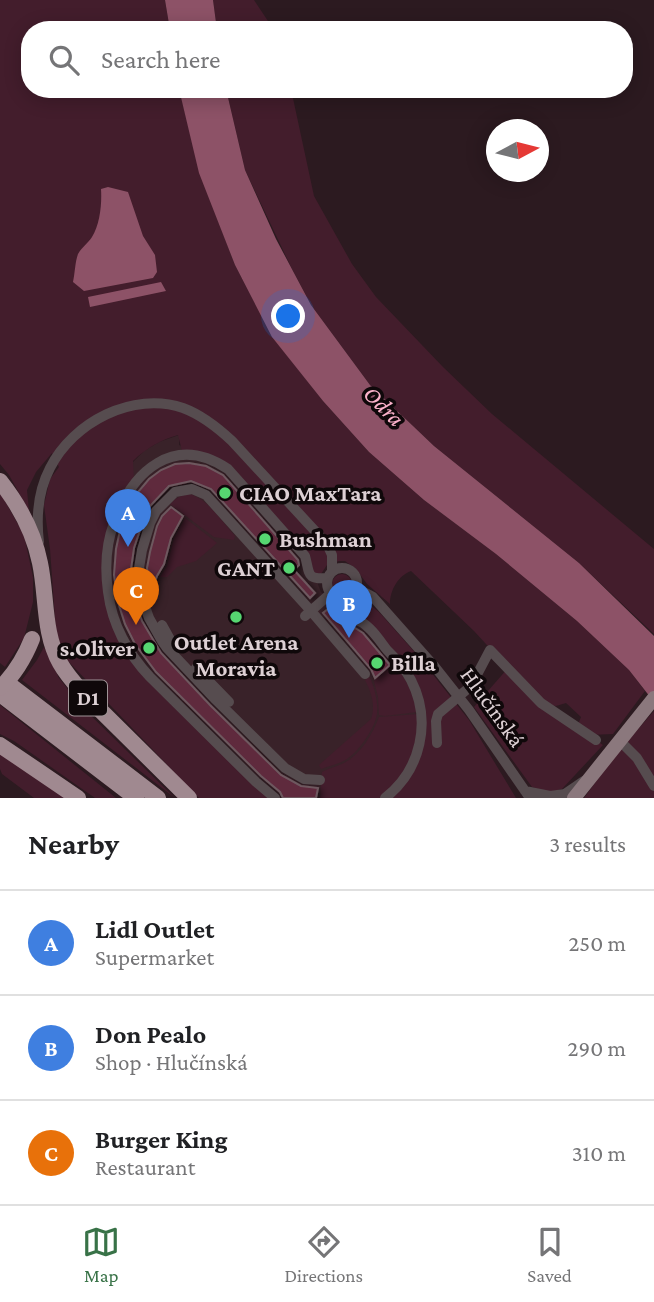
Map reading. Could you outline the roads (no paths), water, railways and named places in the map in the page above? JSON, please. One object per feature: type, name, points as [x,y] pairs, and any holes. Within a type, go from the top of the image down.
[{"type":"highway","points":[[0,481],[26,523],[40,562],[42,583],[41,603],[32,639],[19,667],[10,679],[2,684]]},
{"type":"highway","name":"D1","points":[[42,583],[52,645],[71,679],[189,798]]},
{"type":"highway","name":"D1","points":[[2,684],[135,798]]},
{"type":"highway","name":"D1","points":[[2,684],[158,798]]},
{"type":"highway","points":[[3,746],[78,798]]},
{"type":"main road","points":[[574,798],[654,698]]},
{"type":"street","points":[[40,562],[38,506],[45,480],[59,454],[82,431],[107,414],[131,406],[160,404],[182,408],[201,416],[232,441],[327,544],[332,555],[326,584],[336,596],[346,617],[364,624],[410,678],[418,699],[422,724],[419,748],[402,782],[385,798]]},
{"type":"street","points":[[275,798],[140,667],[128,650],[111,610],[108,594],[107,561],[114,522],[135,483],[158,461],[168,457],[194,455],[212,460],[228,469],[305,556],[311,577],[319,579],[330,575]]},
{"type":"street","points":[[320,780],[304,779],[285,768],[162,641],[143,601],[139,568],[150,523],[156,511],[175,492],[192,489],[206,495],[308,614],[365,674]]},
{"type":"street","name":"Hlučínská","points":[[330,575],[340,568],[350,571],[356,580],[356,588],[377,601],[459,697],[527,796]]},
{"type":"street","points":[[308,614],[336,596],[350,596],[356,588]]},
{"type":"street","points":[[162,625],[172,643],[229,702]]},
{"type":"street","points":[[437,743],[438,714],[471,686],[490,650],[541,703],[596,740]]},
{"type":"street","points":[[619,740],[637,758],[654,786]]},
{"type":"street","points":[[527,796],[565,794],[591,776]]},
{"type":"water","points":[[165,0],[213,0],[216,21],[168,21]]},
{"type":"water","name":"Odra","points":[[181,98],[228,98],[245,170],[276,239],[311,305],[370,385],[434,446],[579,563],[654,636],[654,702],[629,670],[577,621],[496,554],[424,500],[369,452],[323,401],[272,337],[235,265],[199,173]]},
{"type":"water","points":[[108,187],[128,192],[143,236],[155,255],[157,272],[153,278],[84,291],[73,282],[77,257],[95,232],[100,214],[101,189]]},
{"type":"water","points":[[161,282],[166,291],[90,307],[88,297]]},
{"type":"place","name":"CIAO MaxTara","points":[[225,493]]},
{"type":"place","name":"Bushman","points":[[265,539]]},
{"type":"place","name":"Lidl Outlet","points":[[128,547]]},
{"type":"place","name":"GANT","points":[[289,568]]},
{"type":"place","name":"Outlet Arena Moravia","points":[[236,617]]},
{"type":"place","name":"Burger King","points":[[136,625]]},
{"type":"place","name":"Don Pealo","points":[[349,638]]},
{"type":"place","name":"s.Oliver","points":[[149,648]]},
{"type":"place","name":"Billa","points":[[377,663]]}]
